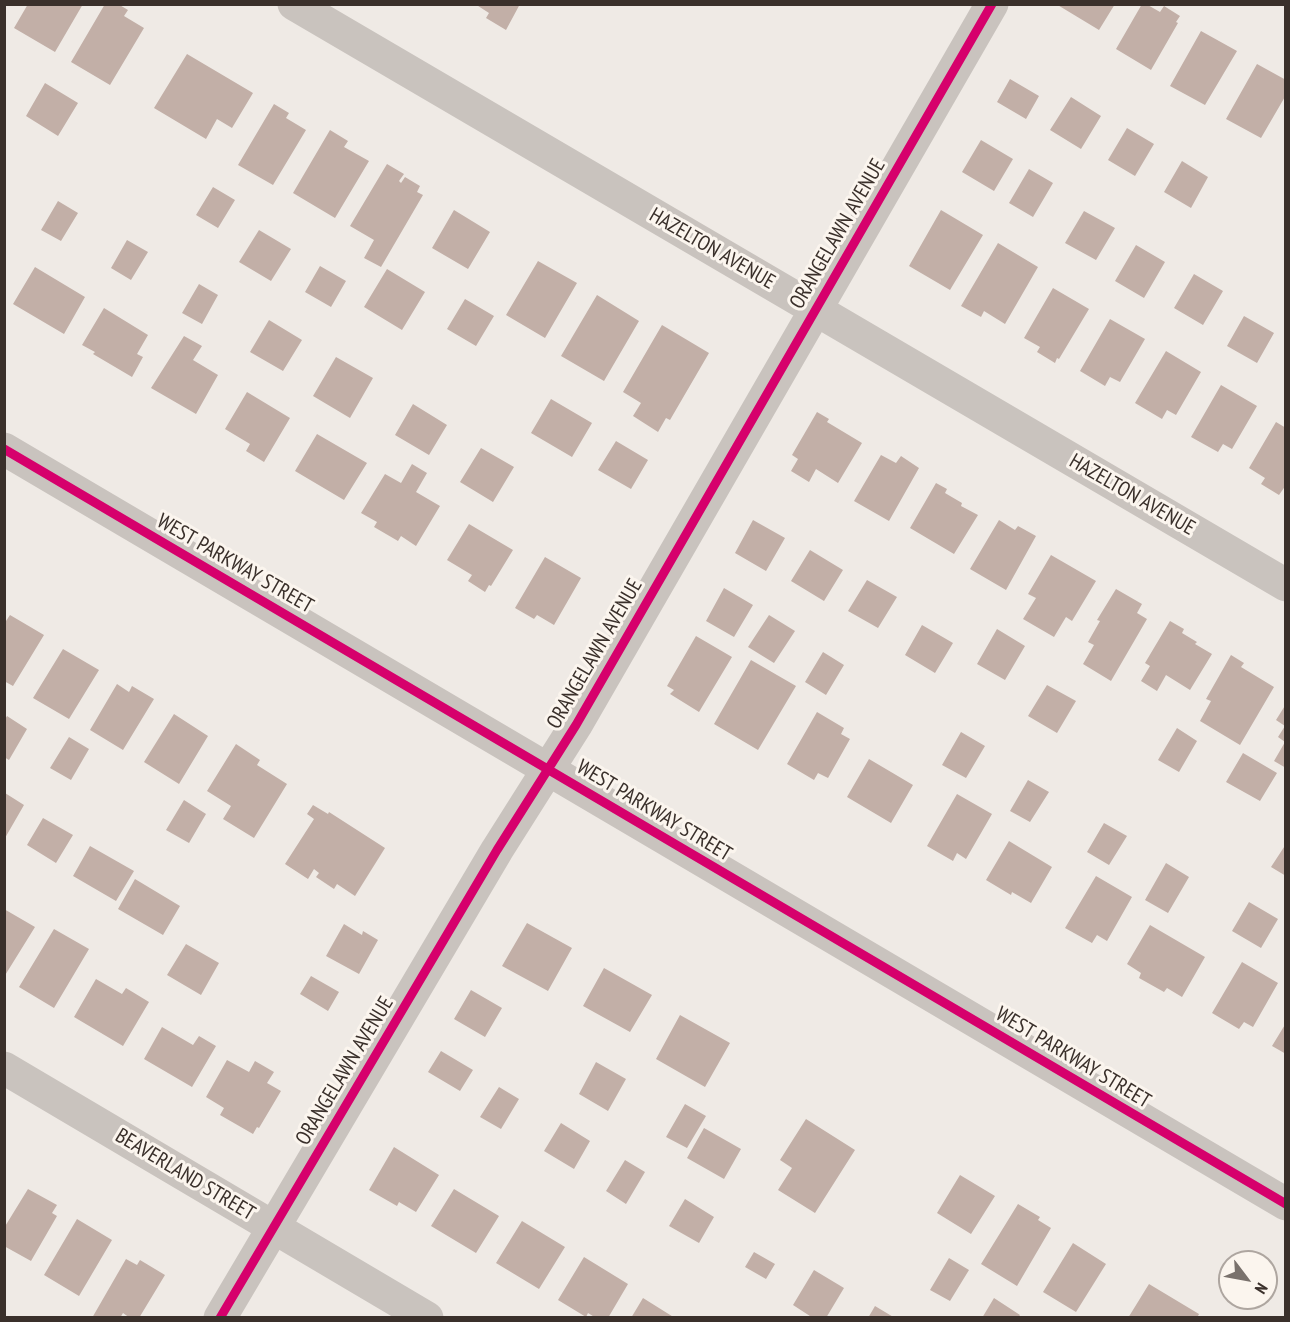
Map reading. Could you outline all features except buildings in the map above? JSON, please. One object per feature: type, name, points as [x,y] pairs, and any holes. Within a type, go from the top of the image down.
[{"type":"street","name":"HAZELTON AVENUE","points":[[294,4],[1286,585]]},
{"type":"street","name":"ORANGELAWN AVENUE","points":[[220,1317],[491,860],[576,725],[992,4]]},
{"type":"street","name":"WEST PARKWAY STREET","points":[[4,449],[1286,1204]]},
{"type":"street","name":"BEAVERLAND STREET","points":[[4,1068],[427,1317]]},
{"type":"cycle path","points":[[220,1318],[497,850],[576,725],[992,4]]},
{"type":"cycle path","points":[[4,449],[1286,1204]]}]
